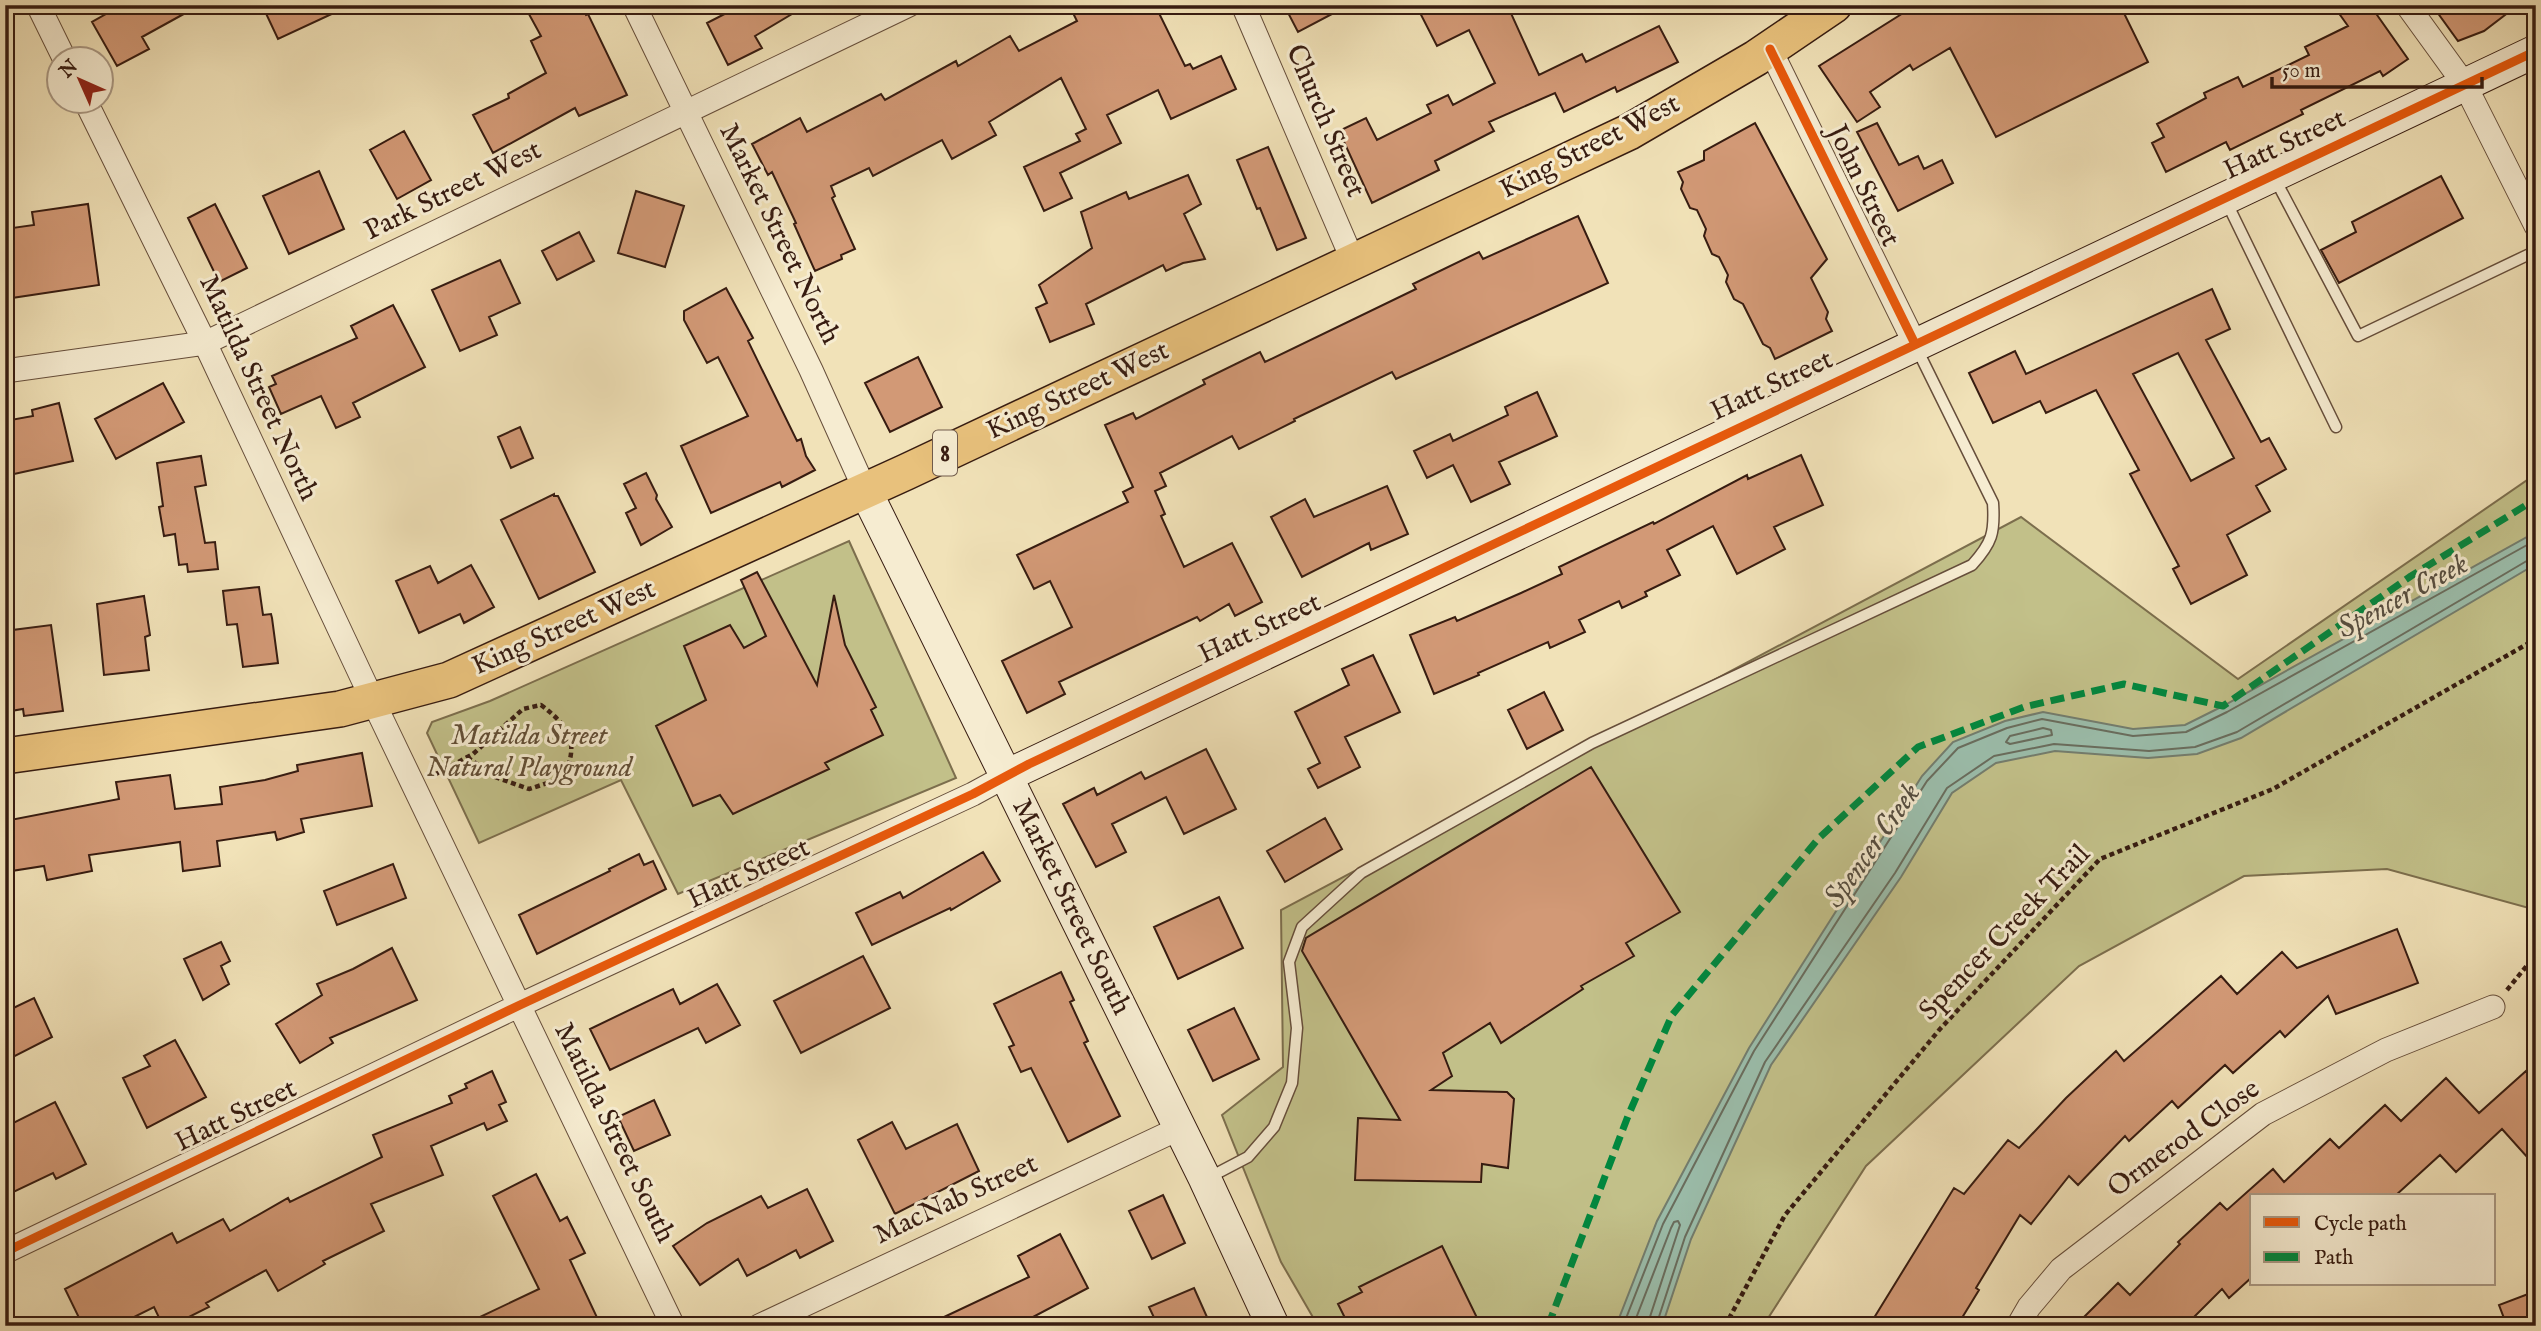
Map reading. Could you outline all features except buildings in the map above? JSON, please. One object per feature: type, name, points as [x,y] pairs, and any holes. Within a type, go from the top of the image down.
[{"type":"main road","name":"King Street West","points":[[5,756],[340,709],[449,680],[865,490],[1629,132],[1770,49],[1834,5]]},
{"type":"street","points":[[38,5],[58,46]]},
{"type":"street","name":"Market Street North","points":[[634,5],[811,370],[865,490]]},
{"type":"street","name":"Park Street West","points":[[5,371],[205,343],[909,5]]},
{"type":"street","name":"Church Street","points":[[1243,5],[1353,261]]},
{"type":"street","points":[[2407,5],[2465,85],[2536,226]]},
{"type":"street","name":"John Street","points":[[1770,49],[1915,344]]},
{"type":"street","name":"Hatt Street","points":[[5,1252],[520,1005],[725,911],[2536,51]]},
{"type":"street","name":"Matilda Street North","points":[[93,116],[205,343],[373,701]]},
{"type":"street","name":"Market Street South","points":[[865,490],[1205,1179],[1273,1326]]},
{"type":"street","name":"Matilda Street South","points":[[373,701],[673,1326]]},
{"type":"street","name":"Ormerod Close","points":[[2018,1326],[2029,1307],[2061,1269],[2263,1114],[2386,1049],[2493,1007]]},
{"type":"street","name":"MacNab Street","points":[[759,1326],[1180,1128]]},
{"type":"lane","points":[[2273,176],[2358,336],[2536,251]]},
{"type":"lane","points":[[2225,198],[2336,427]]},
{"type":"lane","points":[[1205,1179],[1248,1157],[1274,1127],[1292,1083],[1296,1042],[1297,1028],[1289,962],[1302,927],[1361,873],[1592,743],[1972,565],[1987,549],[1995,527],[1993,503],[1915,344]]},
{"type":"path","points":[[414,786],[467,757],[523,709],[541,705],[560,719],[571,740],[572,760],[563,778],[529,789],[495,777],[467,757]]},
{"type":"path","points":[[2493,1007],[2536,958]]},
{"type":"green space","points":[[2536,474],[2536,910],[2387,869],[2244,876],[2079,966],[1866,1166],[1763,1326],[1318,1326],[1281,1262],[1222,1115],[1283,1067],[1281,910],[2021,517],[2238,679]]},
{"type":"green space","name":"Matilda Street Natural Playground","points":[[849,541],[956,778],[678,894],[621,780],[479,843],[427,733],[432,722],[490,701]]},
{"type":"water","points":[[2536,532],[2536,564],[2241,738],[2197,754],[2148,758],[2055,751],[1996,763],[1952,793],[1901,877],[1771,1065],[1691,1239],[1662,1326],[1616,1326],[1657,1221],[1749,1048],[1922,776],[1953,742],[2005,721],[2043,712],[2133,729],[2185,725]]},
{"type":"marked path","points":[[1548,1326],[1628,1116],[1672,1015],[1819,838],[1918,747],[2024,707],[2124,684],[2223,706],[2411,576],[2536,499]]},
{"type":"cycle path","points":[[1770,49],[1915,344]]},
{"type":"cycle path","points":[[5,1252],[520,1005],[973,794],[1029,764],[2536,51]]},
{"type":"water label","name":"Spencer Creek","points":[[2403,597]]},
{"type":"water label","name":"Spencer Creek","points":[[1873,846]]}]
